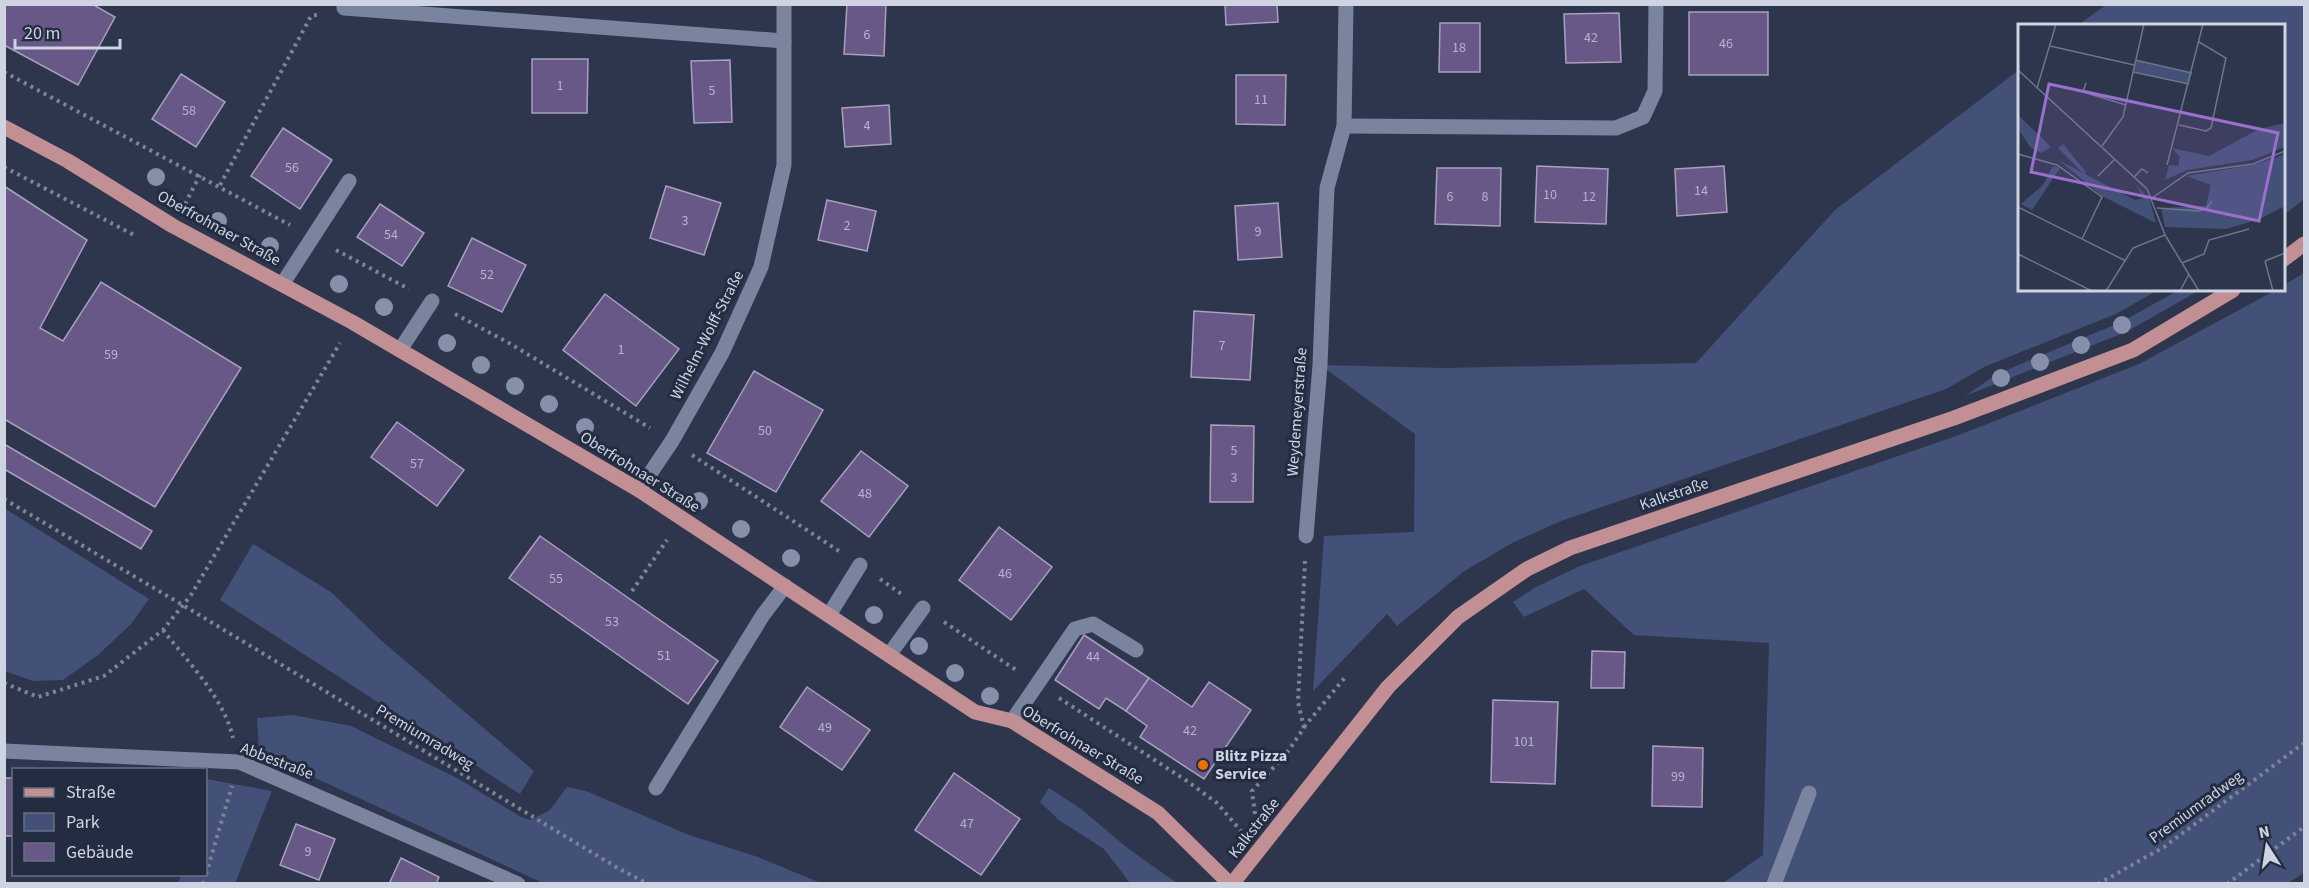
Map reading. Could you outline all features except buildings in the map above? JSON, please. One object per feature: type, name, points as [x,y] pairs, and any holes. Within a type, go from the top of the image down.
[{"type":"main road","name":"Oberfrohnaer Straße","points":[[4,127],[68,160],[174,226],[352,322],[639,490],[975,712],[1012,721],[1158,813],[1231,884]]},
{"type":"main road","points":[[2285,258],[2304,244]]},
{"type":"main road","name":"Kalkstraße","points":[[1231,884],[1388,687],[1458,617],[1527,569],[1570,548],[1954,418],[2133,350],[2231,291]]},
{"type":"street","name":"Wilhelm-Wolff-Straße","points":[[639,490],[672,441],[722,353],[761,267],[784,165],[784,4]]},
{"type":"street","name":"Weydemeyerstraße","points":[[1306,536],[1320,365],[1327,188],[1344,126],[1346,4]]},
{"type":"street","points":[[1344,126],[1616,128],[1643,117],[1655,91],[1656,4]]},
{"type":"street","points":[[344,6],[784,41]]},
{"type":"street","points":[[283,283],[349,181]]},
{"type":"street","points":[[400,350],[432,301]]},
{"type":"street","points":[[829,615],[860,565]]},
{"type":"street","points":[[656,788],[763,615],[785,586]]},
{"type":"street","points":[[889,655],[923,608]]},
{"type":"street","points":[[1012,721],[1075,628],[1093,624],[1136,650]]},
{"type":"street","name":"Abbestraße","points":[[4,751],[239,762],[518,884]]},
{"type":"street","points":[[1774,884],[1809,793]]},
{"type":"path","points":[[220,185],[311,16],[344,6]]},
{"type":"path","points":[[4,72],[220,185],[311,237],[509,343],[672,441]]},
{"type":"path","points":[[174,226],[200,175]]},
{"type":"path","points":[[4,684],[38,698],[104,676],[163,630],[191,595],[352,322]]},
{"type":"path","name":"Premiumradweg","points":[[4,499],[616,867],[648,884]]},
{"type":"path","points":[[632,591],[682,519]]},
{"type":"path","points":[[1304,728],[1298,702],[1306,536]]},
{"type":"path","points":[[163,630],[213,694],[231,728],[239,762],[207,867]]},
{"type":"path","points":[[1258,853],[1252,791],[1286,754],[1347,675]]},
{"type":"path","points":[[1038,684],[1217,803],[1258,853]]},
{"type":"path","name":"Premiumradweg","points":[[2098,884],[2164,847],[2304,743]]},
{"type":"path","points":[[2227,884],[2304,827]]},
{"type":"green space","points":[[2106,5],[2304,5],[2304,199],[2285,214],[2285,24],[2079,24]]},
{"type":"green space","points":[[2018,71],[2018,291],[2156,291],[2118,313],[1984,367],[1946,389],[1561,521],[1512,543],[1463,572],[1397,626],[1387,614],[1313,691],[1324,536],[1414,532],[1415,434],[1320,365],[1444,368],[1696,363],[1835,210]]},
{"type":"green space","points":[[2304,273],[2304,873],[2288,883],[1723,883],[1763,855],[1769,643],[1634,635],[1584,589],[1524,617],[1513,602],[1536,587],[1580,566],[1959,435],[2139,364],[2274,291],[2285,291],[2285,284]]},
{"type":"green space","points":[[2177,291],[2198,291],[2126,332],[1965,396],[1997,374],[2121,322]]},
{"type":"green space","points":[[4,508],[149,599],[131,624],[98,655],[63,680],[33,681],[5,671]]},
{"type":"green space","points":[[253,544],[331,592],[382,641],[534,771],[520,794],[220,600]]},
{"type":"green space","points":[[293,715],[351,726],[459,779],[521,817],[531,820],[550,810],[567,787],[586,791],[689,835],[758,857],[821,883],[543,883],[259,752],[257,718]]},
{"type":"green space","points":[[207,779],[272,791],[235,883],[178,883],[181,876],[207,876]]},
{"type":"green space","points":[[1049,788],[1081,809],[1130,850],[1177,883],[1130,883],[1104,849],[1059,820],[1040,802]]},
{"type":"place","name":"Blitz Pizza Service","points":[[1203,765]]}]
